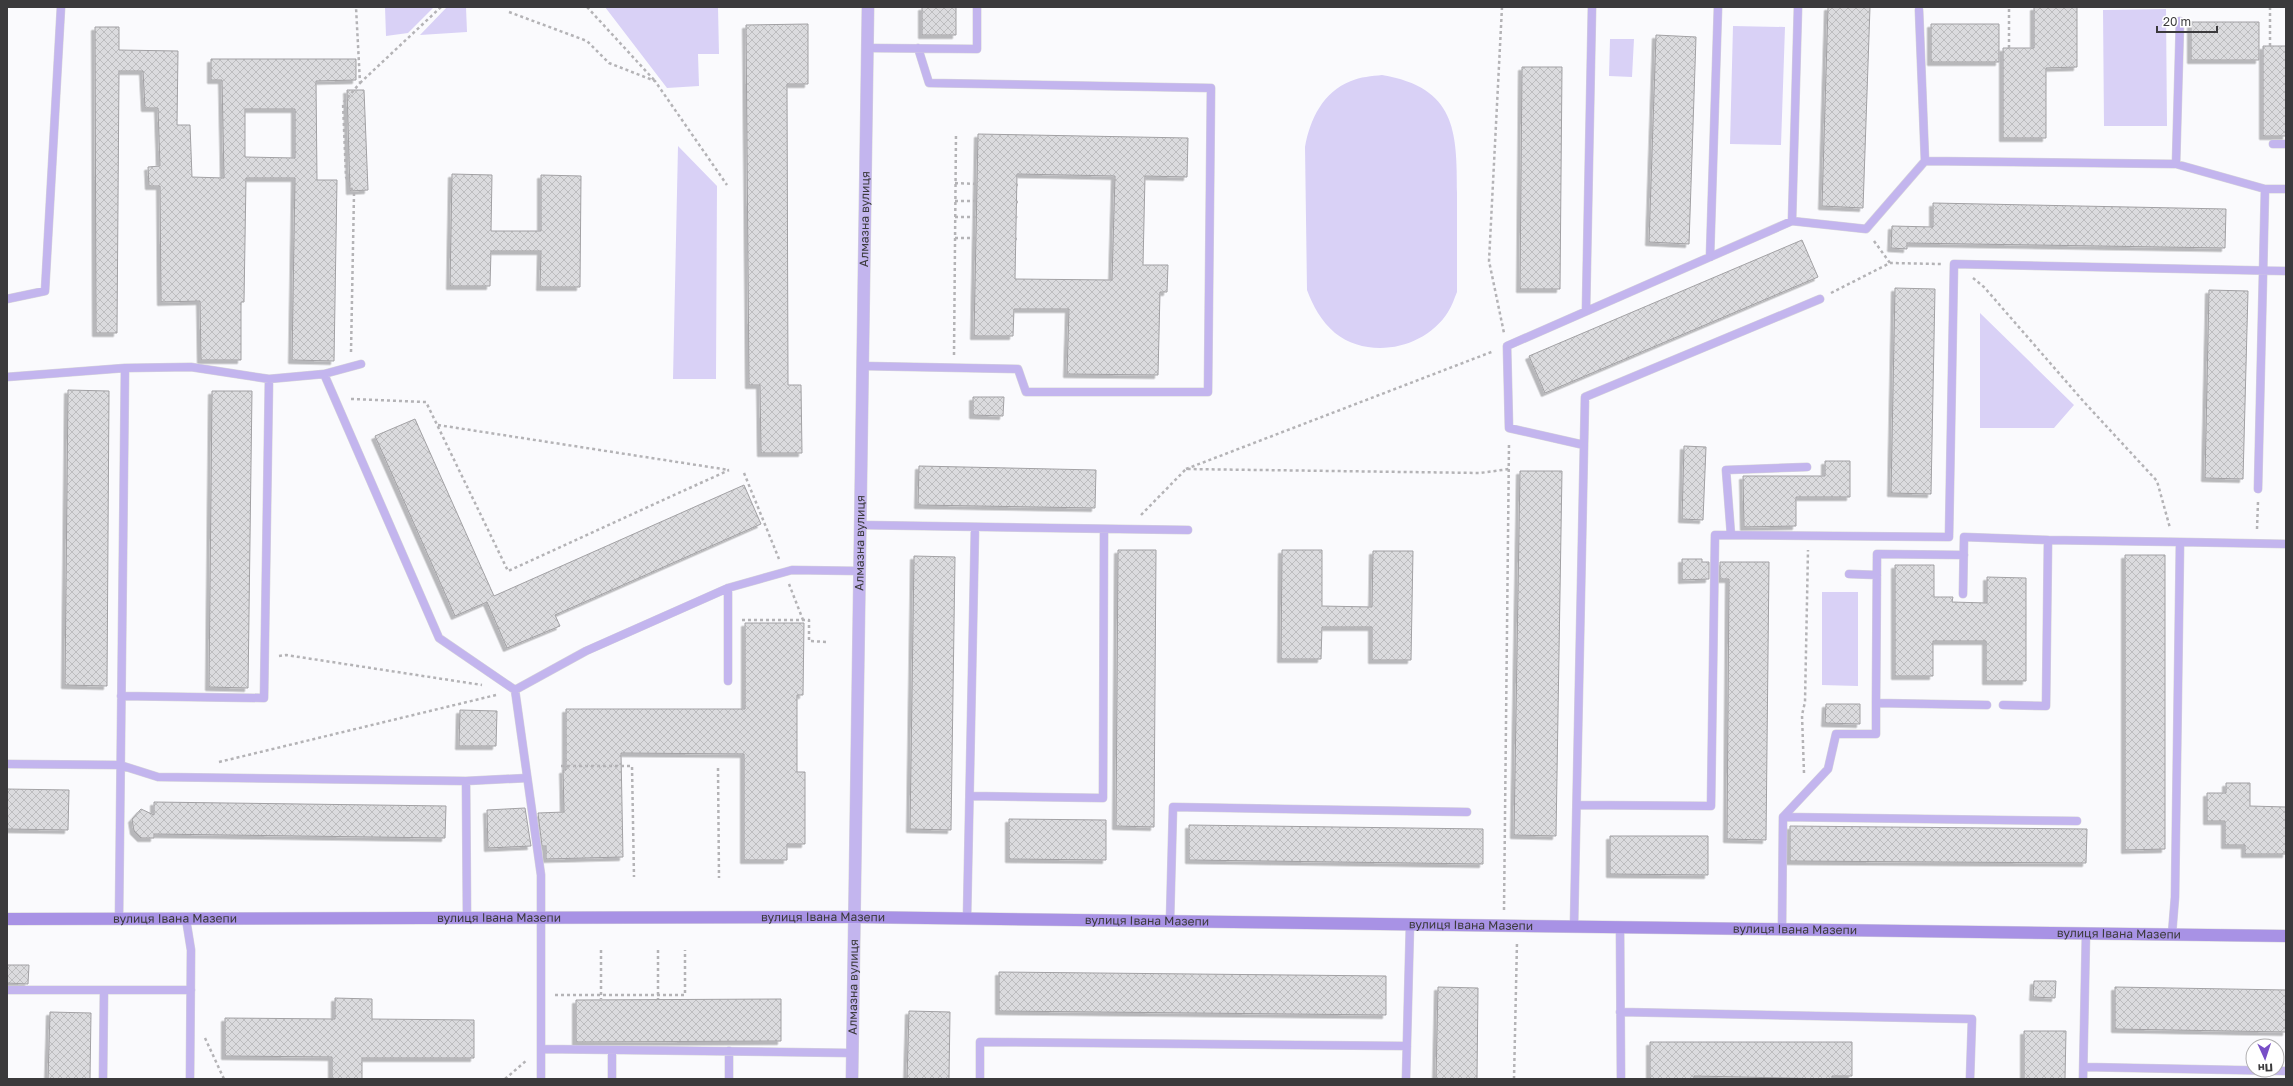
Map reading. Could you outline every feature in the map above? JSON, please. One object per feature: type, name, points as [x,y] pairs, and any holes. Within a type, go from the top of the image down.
[{"type":"main road","name":"вулиця Івана Мазепи","points":[[7,919],[854,916],[2286,936]]},
{"type":"street","name":"Алмазна вулиця","points":[[852,1079],[868,7]]},
{"type":"lane","points":[[7,299],[45,291],[61,7]]},
{"type":"lane","points":[[868,48],[977,49],[977,7]]},
{"type":"lane","points":[[1586,310],[1592,7]]},
{"type":"lane","points":[[1710,257],[1718,7]]},
{"type":"lane","points":[[1792,222],[1798,7]]},
{"type":"lane","points":[[1584,445],[1509,428],[1507,346],[1586,310],[1792,222],[1866,229],[1924,161],[1919,10]]},
{"type":"lane","points":[[2176,164],[2180,21]]},
{"type":"lane","points":[[862,366],[1018,369],[1026,392],[1208,392],[1211,88],[929,83],[918,48]]},
{"type":"lane","points":[[2273,144],[2286,144]]},
{"type":"lane","points":[[1924,161],[2176,164],[2265,189],[2286,189]]},
{"type":"lane","points":[[2258,489],[2265,189]]},
{"type":"lane","points":[[1949,537],[1954,264],[2286,271]]},
{"type":"lane","points":[[1574,926],[1585,397],[1820,299]]},
{"type":"lane","points":[[7,378],[125,368],[191,367],[269,379],[324,374],[361,364]]},
{"type":"lane","points":[[119,919],[125,368]]},
{"type":"lane","points":[[324,374],[439,638],[515,690],[541,875],[541,1079]]},
{"type":"lane","points":[[121,696],[264,698],[269,379]]},
{"type":"lane","points":[[1731,535],[1726,470],[1807,466]]},
{"type":"lane","points":[[860,525],[1188,530]]},
{"type":"lane","points":[[967,918],[975,527]]},
{"type":"lane","points":[[970,796],[1103,798],[1104,528]]},
{"type":"lane","points":[[1577,805],[1711,806],[1715,535],[1964,537],[2286,544]]},
{"type":"lane","points":[[1963,594],[1964,537]]},
{"type":"lane","points":[[2003,705],[2046,706],[2048,540]]},
{"type":"lane","points":[[2172,934],[2175,889],[2177,542]]},
{"type":"lane","points":[[1782,929],[1783,818],[1828,769],[1836,734],[1876,734],[1877,554],[1964,555]]},
{"type":"lane","points":[[515,690],[586,651],[728,588],[792,570],[860,571]]},
{"type":"lane","points":[[1849,574],[1877,575]]},
{"type":"lane","points":[[728,588],[728,681]]},
{"type":"lane","points":[[1876,703],[1987,705]]},
{"type":"lane","points":[[7,764],[120,765],[158,777],[466,781],[527,778]]},
{"type":"lane","points":[[466,781],[467,918]]},
{"type":"lane","points":[[1170,921],[1173,807],[1467,812]]},
{"type":"lane","points":[[1783,818],[2077,820]]},
{"type":"lane","points":[[186,919],[191,950],[190,1079]]},
{"type":"lane","points":[[1406,1079],[1410,924]]},
{"type":"lane","points":[[1620,927],[1621,1079]]},
{"type":"lane","points":[[2083,1079],[2086,933]]},
{"type":"lane","points":[[7,990],[191,990]]},
{"type":"lane","points":[[103,1079],[104,990]]},
{"type":"lane","points":[[1620,1012],[1972,1018],[1970,1079]]},
{"type":"lane","points":[[980,1079],[980,1042],[1407,1046]]},
{"type":"lane","points":[[542,1049],[852,1053]]},
{"type":"lane","points":[[612,1050],[612,1079]]},
{"type":"lane","points":[[729,1051],[729,1079]]},
{"type":"lane","points":[[2084,1067],[2286,1071]]},
{"type":"path","points":[[356,7],[360,83]]},
{"type":"path","points":[[351,367],[354,194],[346,177],[343,103],[360,83],[442,7]]},
{"type":"path","points":[[587,7],[655,81],[727,185]]},
{"type":"path","points":[[1127,529],[1186,468],[1507,346],[1490,261],[1502,7]]},
{"type":"path","points":[[2009,7],[2009,48]]},
{"type":"path","points":[[2270,7],[2270,46]]},
{"type":"path","points":[[509,12],[587,41],[609,64],[655,81]]},
{"type":"path","points":[[954,368],[956,133]]},
{"type":"path","points":[[955,183],[977,184]]},
{"type":"path","points":[[955,201],[977,201]]},
{"type":"path","points":[[955,217],[977,217]]},
{"type":"path","points":[[1866,229],[1890,263]]},
{"type":"path","points":[[955,238],[976,238]]},
{"type":"path","points":[[1820,299],[1890,263],[1954,264],[1984,287],[2084,402],[2157,481],[2177,542]]},
{"type":"path","points":[[334,398],[426,402],[508,571],[729,470],[437,424]]},
{"type":"path","points":[[1504,925],[1509,428]]},
{"type":"path","points":[[1186,468],[1480,473],[1509,469]]},
{"type":"path","points":[[744,472],[803,620]]},
{"type":"path","points":[[2257,544],[2258,489]]},
{"type":"path","points":[[1805,793],[1802,715],[1805,702],[1808,536]]},
{"type":"path","points":[[728,620],[809,620],[809,641],[827,642]]},
{"type":"path","points":[[265,658],[286,655],[483,686]]},
{"type":"path","points":[[212,764],[515,690]]},
{"type":"path","points":[[561,766],[632,766],[634,877]]},
{"type":"path","points":[[718,768],[719,878]]},
{"type":"path","points":[[1514,1079],[1517,925]]},
{"type":"path","points":[[601,950],[601,999]]},
{"type":"path","points":[[658,950],[658,999]]},
{"type":"path","points":[[542,995],[685,995],[685,950]]},
{"type":"path","points":[[204,1034],[224,1079]]},
{"type":"path","points":[[505,1079],[542,1049]]},
{"type":"shaded area","points":[[385,7],[434,7],[408,33],[386,36]]},
{"type":"shaded area","points":[[447,7],[466,7],[467,32],[420,35]]},
{"type":"shaded area","points":[[605,7],[718,7],[719,54],[698,54],[699,86],[667,88]]},
{"type":"shaded area","points":[[2166,9],[2167,126],[2104,126],[2103,10]]},
{"type":"shaded area","points":[[1733,26],[1785,27],[1781,145],[1730,144]]},
{"type":"shaded area","points":[[1610,39],[1634,39],[1632,77],[1609,76]]},
{"type":"shaded area","points":[[1382,75],[1407,81],[1426,91],[1439,102],[1448,117],[1456,153],[1457,292],[1448,312],[1438,325],[1425,335],[1411,342],[1380,348],[1364,346],[1349,341],[1335,333],[1318,313],[1307,290],[1305,147],[1310,126],[1325,99],[1341,86],[1355,80]]},
{"type":"shaded area","points":[[678,146],[717,186],[716,379],[673,379]]},
{"type":"shaded area","points":[[1980,313],[2074,405],[2054,428],[1980,428]]},
{"type":"shaded area","points":[[1822,592],[1858,592],[1858,686],[1822,685]]},
{"type":"building","points":[[922,7],[956,7],[956,35],[922,35]]},
{"type":"building","points":[[1828,7],[1870,7],[1863,208],[1822,206]]},
{"type":"building","points":[[2034,7],[2077,7],[2077,67],[2046,68],[2046,138],[2003,138],[2003,48],[2034,48]]},
{"type":"building","points":[[2191,22],[2259,22],[2259,60],[2191,60]]},
{"type":"building","points":[[808,24],[808,84],[787,84],[788,385],[801,385],[802,453],[761,453],[760,385],[749,385],[746,25]]},
{"type":"building","points":[[1931,24],[1999,24],[1999,62],[1931,62]]},
{"type":"building","points":[[95,27],[119,27],[119,50],[178,51],[177,125],[190,125],[192,177],[224,178],[222,80],[211,80],[211,59],[356,59],[356,80],[316,81],[317,180],[337,180],[334,361],[292,360],[295,178],[246,178],[244,302],[241,302],[241,360],[201,360],[200,301],[161,302],[160,186],[149,186],[148,167],[160,166],[158,108],[145,108],[143,71],[119,71],[117,333],[96,333]],"holes":[[[245,109],[295,109],[295,158],[245,157]]]},
{"type":"building","points":[[1656,35],[1696,37],[1689,244],[1649,242]]},
{"type":"building","points":[[2263,46],[2286,46],[2286,136],[2263,136]]},
{"type":"building","points":[[1522,67],[1562,67],[1560,289],[1520,289]]},
{"type":"building","points":[[347,90],[364,90],[368,190],[350,191]]},
{"type":"building","points":[[978,134],[1188,138],[1187,177],[1145,176],[1143,265],[1168,265],[1167,292],[1160,292],[1158,375],[1067,374],[1069,309],[1014,309],[1013,336],[974,336]],"holes":[[[1017,174],[1115,176],[1112,280],[1015,279]]]},
{"type":"building","points":[[452,174],[492,175],[491,231],[541,231],[541,175],[581,176],[580,287],[540,287],[541,251],[491,251],[490,286],[450,286]]},
{"type":"building","points":[[1933,203],[2226,209],[2225,248],[1907,243],[1907,249],[1891,248],[1892,226],[1933,227]]},
{"type":"building","points":[[1802,240],[1818,277],[1545,393],[1529,356]]},
{"type":"building","points":[[1895,288],[1935,289],[1931,494],[1891,493]]},
{"type":"building","points":[[2209,290],[2248,291],[2243,479],[2205,478]]},
{"type":"building","points":[[68,390],[109,391],[107,686],[65,685]]},
{"type":"building","points":[[212,391],[252,391],[248,688],[209,687]]},
{"type":"building","points":[[973,397],[1004,397],[1003,416],[973,415]]},
{"type":"building","points":[[415,419],[494,596],[744,485],[761,524],[555,615],[560,626],[507,648],[487,602],[455,616],[375,436]]},
{"type":"building","points":[[1684,446],[1706,447],[1703,520],[1682,519]]},
{"type":"building","points":[[1825,461],[1850,461],[1850,497],[1796,497],[1796,526],[1744,527],[1743,476],[1825,476]]},
{"type":"building","points":[[919,466],[1096,470],[1095,508],[918,505]]},
{"type":"building","points":[[1520,471],[1562,471],[1556,836],[1514,835]]},
{"type":"building","points":[[1118,550],[1156,550],[1154,827],[1116,826]]},
{"type":"building","points":[[1282,550],[1322,550],[1322,606],[1372,607],[1373,551],[1413,551],[1411,660],[1372,660],[1372,627],[1322,627],[1321,659],[1281,659]]},
{"type":"building","points":[[2125,555],[2165,555],[2165,849],[2125,850]]},
{"type":"building","points":[[914,556],[955,557],[951,830],[910,829]]},
{"type":"building","points":[[1682,559],[1702,559],[1702,562],[1709,562],[1709,579],[1682,580]]},
{"type":"building","points":[[1720,562],[1769,562],[1766,840],[1727,839],[1729,579],[1720,579]]},
{"type":"building","points":[[1895,565],[1934,565],[1934,597],[1953,597],[1952,602],[1987,603],[1987,577],[2026,578],[2026,681],[1986,681],[1986,641],[1933,641],[1933,676],[1895,676]]},
{"type":"building","points":[[745,623],[804,623],[803,695],[797,695],[797,772],[805,772],[805,844],[787,844],[787,860],[744,860],[744,754],[621,753],[623,857],[546,859],[546,846],[542,846],[538,813],[564,812],[563,770],[566,770],[566,709],[745,709]]},
{"type":"building","points":[[1826,704],[1860,704],[1860,724],[1825,723]]},
{"type":"building","points":[[460,710],[497,711],[496,746],[459,746]]},
{"type":"building","points":[[2226,783],[2250,783],[2250,806],[2286,807],[2286,854],[2245,854],[2245,845],[2225,845],[2225,821],[2207,821],[2207,793],[2226,793]]},
{"type":"building","points":[[7,789],[69,790],[68,830],[7,829]]},
{"type":"building","points":[[154,802],[446,806],[445,838],[154,834],[154,838],[141,838],[134,831],[132,819],[141,809],[154,815]]},
{"type":"building","points":[[525,808],[531,846],[488,848],[487,810]]},
{"type":"building","points":[[1009,819],[1106,820],[1106,860],[1009,859]]},
{"type":"building","points":[[1189,825],[1483,829],[1483,864],[1189,860]]},
{"type":"building","points":[[1790,826],[2087,829],[2086,863],[1790,861]]},
{"type":"building","points":[[1610,836],[1708,836],[1708,875],[1610,874]]},
{"type":"building","points":[[7,965],[29,965],[28,984],[7,983]]},
{"type":"building","points":[[999,972],[1386,976],[1386,1015],[999,1011]]},
{"type":"building","points":[[2034,981],[2056,981],[2055,998],[2033,997]]},
{"type":"building","points":[[1438,987],[1478,988],[1477,1079],[1436,1079]]},
{"type":"building","points":[[2115,987],[2286,990],[2286,1032],[2115,1029]]},
{"type":"building","points":[[335,998],[372,999],[372,1019],[474,1020],[474,1058],[362,1058],[362,1079],[332,1079],[332,1057],[225,1056],[225,1018],[335,1019]]},
{"type":"building","points":[[781,999],[781,1041],[576,1042],[576,1000]]},
{"type":"building","points":[[909,1011],[950,1012],[949,1079],[907,1079]]},
{"type":"building","points":[[50,1012],[91,1013],[90,1079],[48,1079]]},
{"type":"building","points":[[2024,1031],[2066,1031],[2065,1079],[2024,1079]]},
{"type":"building","points":[[1650,1042],[1852,1042],[1852,1076],[1832,1076],[1832,1079],[1694,1076],[1694,1079],[1650,1079]]}]
